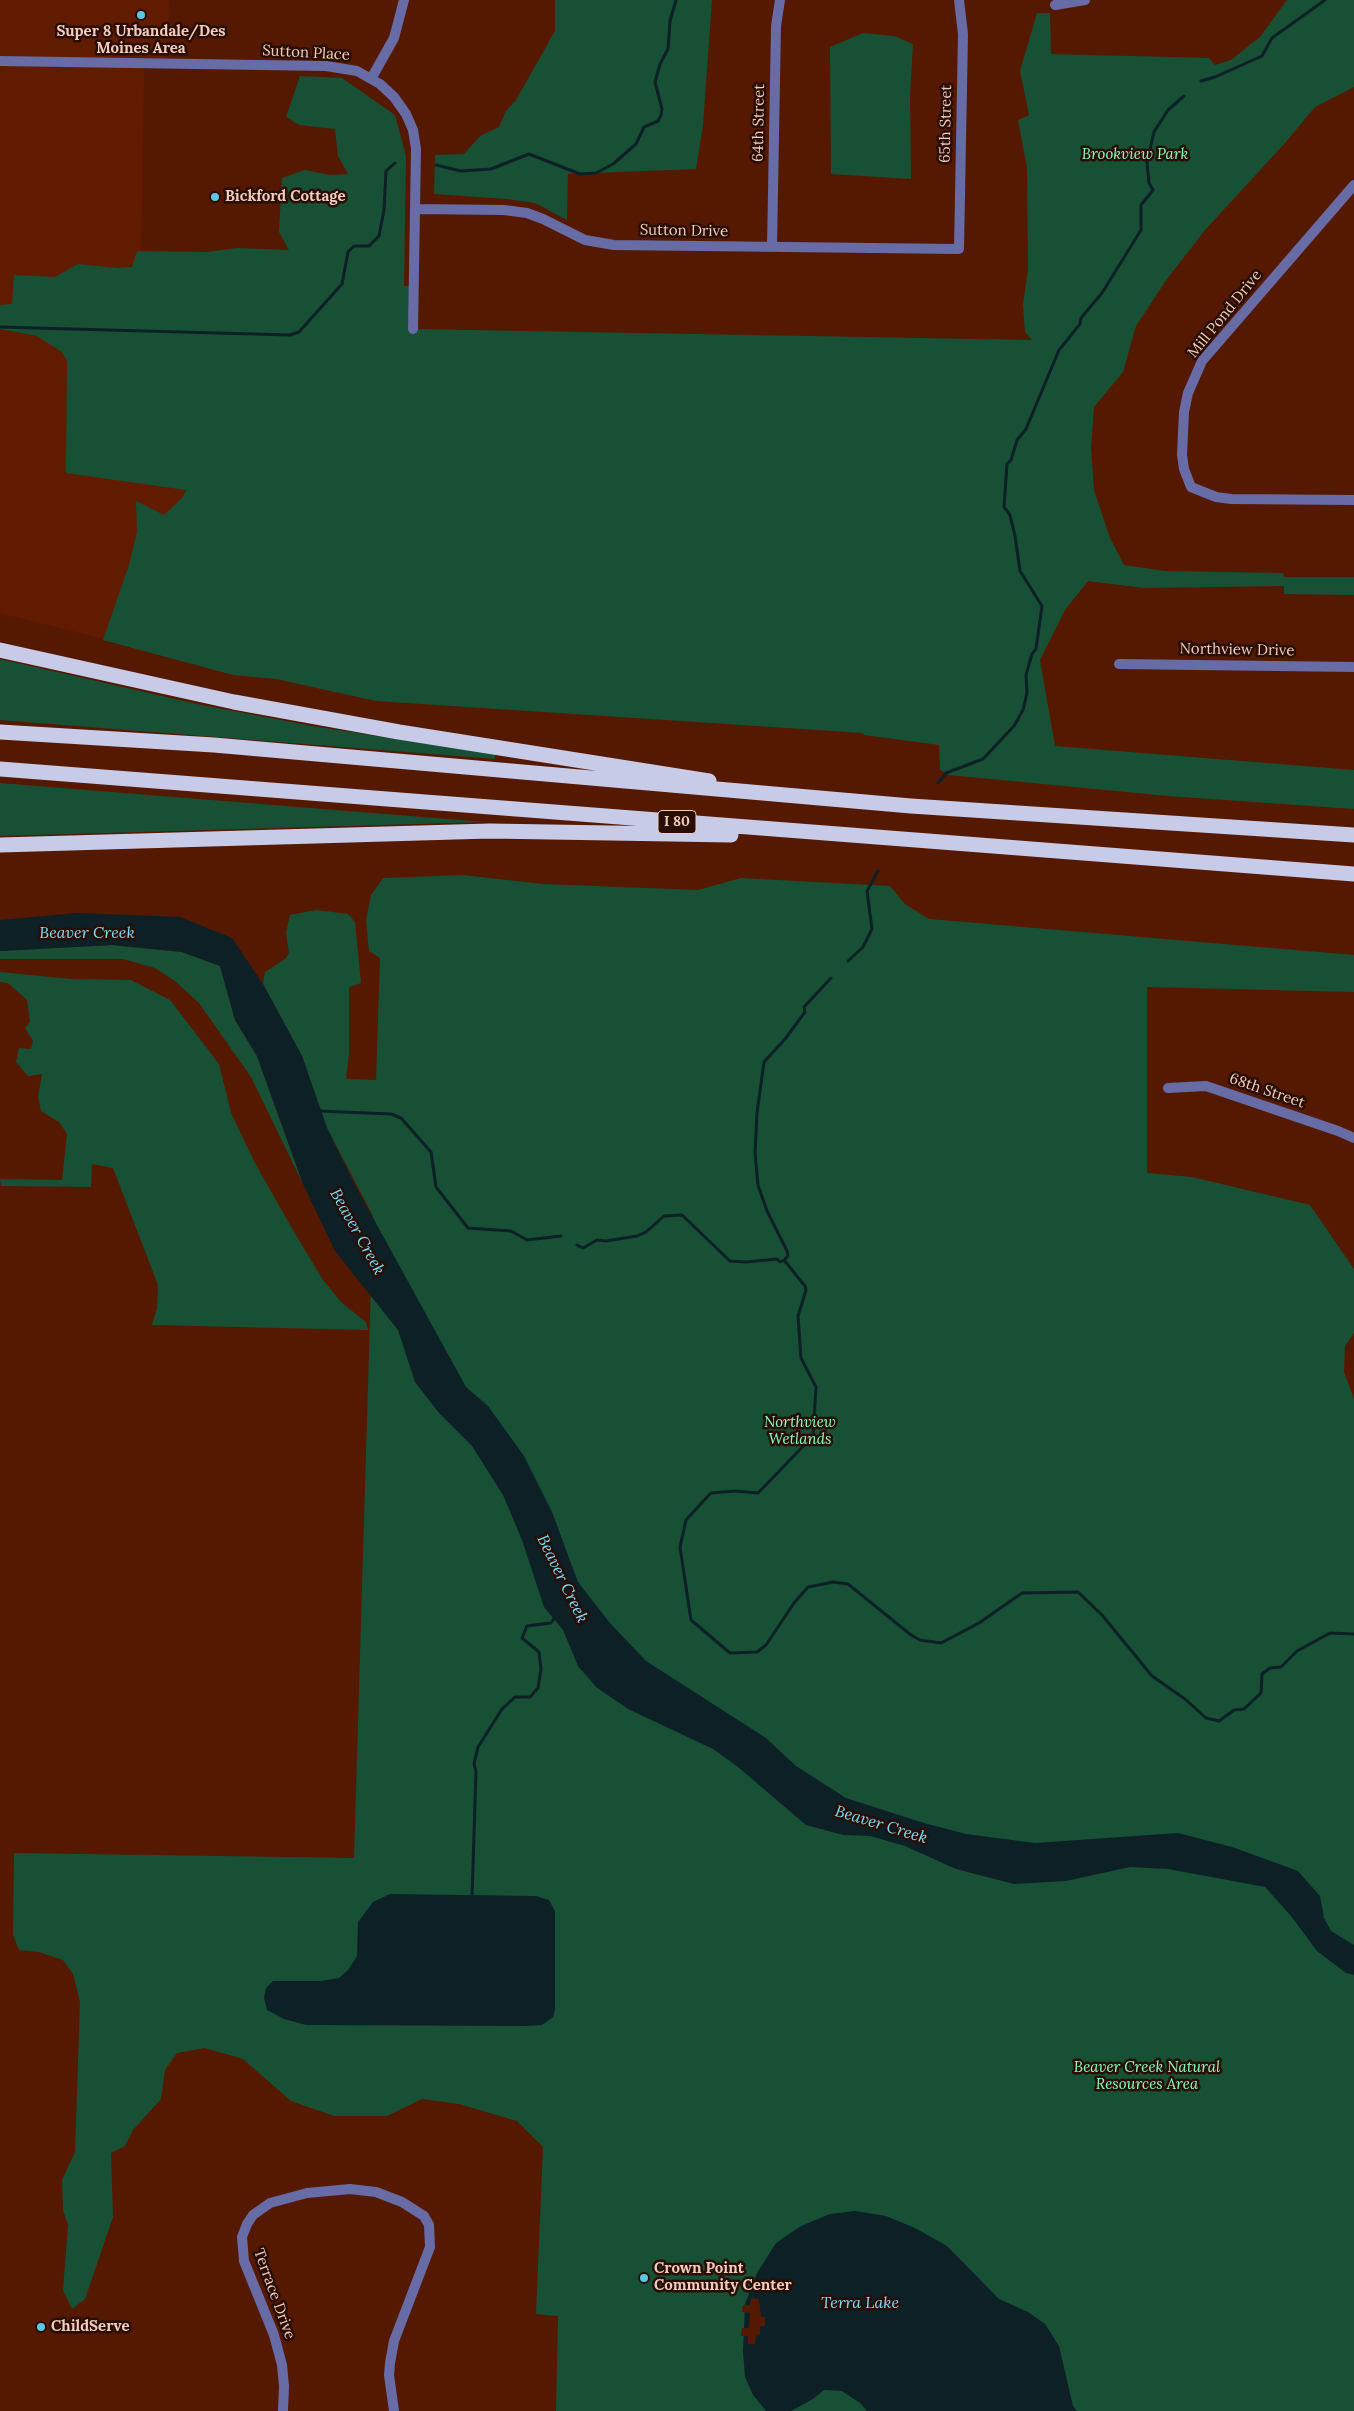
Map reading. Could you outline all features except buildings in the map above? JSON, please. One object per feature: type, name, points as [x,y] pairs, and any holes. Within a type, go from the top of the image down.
[{"type":"highway","points":[[0,650],[234,702],[399,732],[697,778],[744,792]]},
{"type":"highway","points":[[0,732],[214,745],[911,806],[1354,835]]},
{"type":"highway","name":"I 80","points":[[0,769],[1354,874]]},
{"type":"highway","points":[[0,845],[490,831],[887,838]]},
{"type":"street","points":[[372,79],[394,38],[404,0]]},
{"type":"street","name":"64th Street","points":[[772,246],[776,26],[780,0]]},
{"type":"street","name":"65th Street","points":[[959,0],[963,34],[959,249]]},
{"type":"street","points":[[1054,4],[1086,0]]},
{"type":"street","name":"Sutton Place","points":[[0,61],[326,66],[357,71],[372,79],[394,97],[406,114],[413,130],[416,149],[413,330]]},
{"type":"street","name":"Mill Pond Drive","points":[[1354,184],[1202,362],[1188,393],[1184,412],[1182,455],[1184,469],[1191,487],[1204,493],[1231,499],[1354,500]]},
{"type":"street","name":"Sutton Drive","points":[[416,209],[504,210],[527,213],[543,219],[570,234],[600,244],[959,249]]},
{"type":"street","name":"Northview Drive","points":[[1119,664],[1354,667]]},
{"type":"street","name":"68th Street","points":[[1168,1088],[1206,1086],[1354,1138]]},
{"type":"street","name":"Terrace Drive","points":[[283,2411],[284,2386],[282,2365],[274,2335],[244,2261],[242,2237],[253,2215],[270,2203],[307,2193],[350,2188],[376,2192],[402,2202],[424,2216],[429,2225],[430,2247],[394,2341],[389,2375],[394,2411]]},
{"type":"shaded area","points":[[0,0],[169,0],[167,64],[144,64],[141,283],[66,472],[223,495],[219,667],[0,613]]},
{"type":"green space","points":[[555,0],[712,0],[703,125],[696,169],[568,174],[567,220],[535,203],[434,194],[435,155],[464,154],[480,136],[499,127],[506,111],[516,100],[555,31]]},
{"type":"green space","name":"Brookview Park","points":[[1287,0],[1354,0],[1354,87],[1315,107],[1285,143],[1205,230],[1167,279],[1136,326],[1123,372],[1094,407],[1091,449],[1094,490],[1110,538],[1124,565],[1165,571],[1283,573],[1284,577],[1354,577],[1354,595],[1284,594],[1284,586],[1144,588],[1088,581],[1065,610],[1040,660],[1055,746],[1354,770],[1354,809],[1168,796],[949,775],[940,770],[939,745],[864,735],[863,733],[376,701],[276,679],[233,675],[103,640],[129,565],[137,532],[136,501],[164,515],[183,497],[186,490],[66,473],[67,361],[62,352],[37,336],[0,329],[0,305],[12,304],[14,275],[55,277],[78,264],[118,268],[132,267],[137,251],[207,252],[237,248],[289,250],[279,232],[282,178],[305,170],[330,175],[348,174],[338,156],[335,129],[299,125],[286,117],[300,76],[342,78],[395,115],[406,156],[404,286],[414,286],[413,329],[1032,340],[1025,332],[1023,305],[1028,269],[1027,168],[1018,120],[1029,115],[1020,71],[1037,13],[1050,13],[1051,54],[1209,58],[1215,65],[1231,60],[1260,37]]},
{"type":"green space","points":[[863,33],[894,36],[913,44],[910,96],[911,179],[831,174],[830,47]]},
{"type":"green space","points":[[0,659],[197,704],[312,726],[495,754],[495,759],[0,720]]},
{"type":"green space","points":[[0,783],[485,822],[0,836]]},
{"type":"green space","name":"Northview Wetlands","points":[[463,875],[543,884],[698,890],[741,878],[890,886],[905,904],[929,919],[1354,955],[1354,992],[1147,987],[1147,1173],[1192,1177],[1310,1205],[1354,1269],[1354,1333],[1345,1346],[1344,1372],[1354,1399],[1354,2411],[556,2411],[558,2316],[536,2314],[543,2147],[517,2121],[459,2104],[422,2099],[387,2116],[334,2116],[291,2101],[243,2059],[205,2048],[177,2053],[165,2070],[161,2099],[133,2130],[125,2146],[111,2153],[113,2217],[85,2299],[72,2309],[63,2290],[68,2225],[63,2210],[62,2180],[75,2152],[80,2002],[73,1974],[63,1960],[39,1952],[19,1950],[13,1935],[14,1853],[354,1858],[373,1216],[327,1128],[302,1056],[263,984],[265,972],[285,959],[289,953],[286,933],[290,915],[317,910],[348,914],[355,922],[361,983],[349,987],[349,1054],[346,1079],[376,1080],[380,958],[369,951],[366,920],[371,895],[383,878]]},
{"type":"green space","points":[[112,945],[182,952],[220,966],[235,1020],[257,1056],[303,1184],[251,1077],[199,1003],[175,981],[155,968],[123,959],[0,959],[0,951]]},
{"type":"green space","points":[[0,972],[71,979],[131,980],[170,1000],[219,1064],[231,1113],[255,1163],[323,1280],[342,1303],[366,1322],[368,1330],[152,1325],[157,1308],[158,1285],[113,1168],[92,1164],[91,1187],[1,1186],[0,1179],[62,1180],[67,1134],[59,1122],[41,1111],[38,1097],[42,1074],[28,1076],[16,1062],[19,1048],[31,1049],[33,1041],[25,1028],[30,1022],[27,1000],[8,983],[0,982]]},
{"type":"water","name":"Beaver Creek","points":[[76,913],[180,917],[232,938],[263,984],[302,1056],[327,1128],[355,1185],[466,1387],[488,1406],[524,1456],[552,1512],[578,1582],[610,1623],[646,1661],[766,1738],[796,1766],[846,1798],[924,1823],[966,1834],[1035,1843],[1178,1833],[1232,1847],[1298,1871],[1320,1896],[1324,1918],[1331,1931],[1354,1945],[1354,1975],[1346,1973],[1317,1951],[1291,1916],[1265,1887],[1168,1869],[1130,1867],[1066,1881],[1014,1884],[956,1869],[905,1846],[870,1836],[843,1835],[806,1825],[738,1767],[713,1749],[628,1709],[596,1687],[578,1666],[563,1630],[544,1607],[522,1540],[503,1495],[472,1446],[439,1413],[415,1382],[398,1330],[335,1251],[303,1184],[257,1056],[235,1020],[220,966],[182,952],[112,945],[0,951],[0,920]]},
{"type":"water","points":[[390,1894],[536,1896],[549,1900],[555,1911],[555,2009],[553,2017],[542,2025],[526,2026],[306,2025],[284,2019],[267,2010],[264,1998],[266,1988],[273,1981],[321,1981],[339,1978],[348,1970],[357,1956],[358,1922],[373,1902]]},
{"type":"water","name":"Terra Lake","points":[[855,2211],[886,2216],[915,2228],[947,2246],[999,2299],[1028,2312],[1045,2324],[1059,2346],[1073,2406],[1077,2411],[867,2411],[860,2403],[842,2391],[824,2390],[813,2399],[791,2411],[766,2411],[753,2395],[745,2377],[743,2351],[745,2304],[757,2273],[776,2243],[801,2226],[830,2214]]},
{"type":"pier","points":[[751,2298],[759,2299],[761,2317],[765,2317],[765,2326],[760,2326],[760,2335],[756,2336],[755,2344],[748,2344],[748,2336],[741,2336],[742,2328],[749,2328],[750,2313],[742,2312],[743,2305],[750,2305]]},
{"type":"waterway","points":[[436,165],[461,171],[491,169],[529,154],[580,174],[596,173],[613,164],[636,144],[644,127],[658,121],[661,115],[662,109],[655,82],[660,64],[668,49],[670,21],[676,0]]},
{"type":"waterway","points":[[1201,81],[1215,77],[1262,56],[1272,38],[1325,0]]},
{"type":"waterway","points":[[938,783],[946,773],[983,759],[1014,726],[1023,710],[1027,693],[1026,675],[1032,654],[1036,649],[1042,606],[1020,571],[1010,515],[1004,507],[1007,464],[1011,460],[1017,440],[1026,429],[1059,350],[1080,324],[1081,318],[1102,293],[1141,230],[1141,205],[1153,190],[1149,183],[1147,162],[1154,132],[1168,110],[1184,96]]},
{"type":"waterway","points":[[0,327],[290,335],[299,332],[342,284],[348,252],[354,246],[369,246],[379,236],[384,210],[386,171],[395,163]]},
{"type":"waterway","points":[[848,961],[863,947],[872,929],[867,891],[878,871]]},
{"type":"waterway","points":[[784,1260],[788,1256],[787,1251],[767,1211],[758,1185],[755,1153],[757,1113],[764,1062],[785,1039],[805,1012],[804,1007],[831,978]]},
{"type":"waterway","points":[[319,1111],[391,1114],[401,1118],[431,1152],[436,1187],[468,1228],[511,1231],[527,1240],[561,1236]]},
{"type":"waterway","points":[[577,1245],[583,1248],[597,1240],[606,1241],[637,1236],[646,1232],[664,1216],[682,1215],[730,1261],[746,1262],[777,1259],[780,1262],[784,1260],[805,1286],[806,1290],[798,1316],[801,1358],[816,1387],[813,1436],[758,1493],[735,1491],[711,1493],[686,1520],[680,1547],[691,1620],[730,1653],[757,1652],[766,1645],[794,1603],[808,1587],[833,1582],[848,1584],[911,1635],[920,1640],[941,1643],[979,1623],[1022,1593],[1078,1592],[1102,1615],[1152,1676],[1185,1699],[1206,1718],[1219,1721],[1234,1710],[1244,1709],[1261,1693],[1262,1674],[1270,1668],[1281,1667],[1297,1651],[1330,1633],[1354,1634]]},
{"type":"waterway","points":[[472,1897],[476,1771],[474,1764],[478,1747],[502,1709],[515,1697],[530,1697],[538,1688],[541,1669],[539,1652],[522,1638],[527,1626],[551,1623],[555,1617]]},
{"type":"place","name":"Super 8 Urbandale/Des Moines Area","points":[[141,15]]},
{"type":"place","name":"Bickford Cottage","points":[[215,197]]},
{"type":"place","name":"Crown Point Community Center","points":[[644,2278]]},
{"type":"place","name":"ChildServe","points":[[41,2327]]},
{"type":"park label","name":"Beaver Creek Natural Resources Area","points":[[1147,2076]]}]
